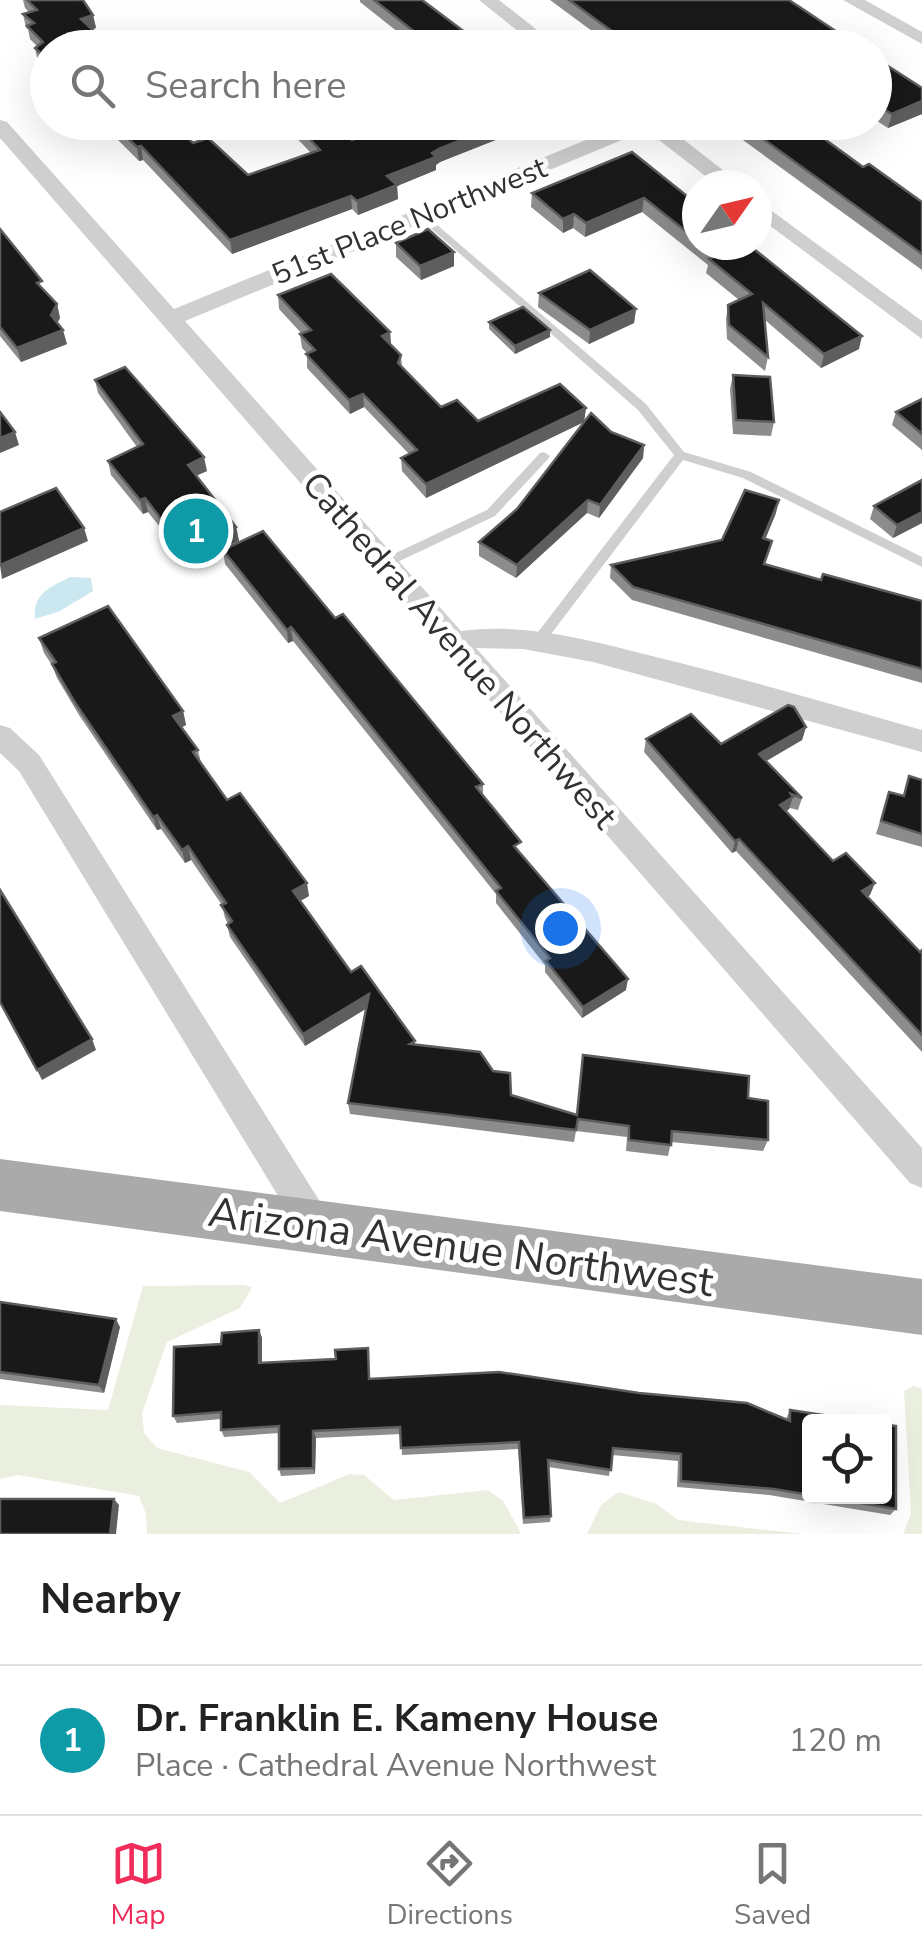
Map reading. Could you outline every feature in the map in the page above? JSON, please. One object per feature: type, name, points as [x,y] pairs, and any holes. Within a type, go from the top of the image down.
[{"type":"main road","name":"Arizona Avenue Northwest","points":[[0,1185],[922,1306]]},
{"type":"street","points":[[488,0],[527,30]]},
{"type":"street","points":[[852,0],[919,37]]},
{"type":"street","points":[[890,0],[919,37]]},
{"type":"street","name":"Cathedral Avenue Northwest","points":[[0,126],[922,1172]]},
{"type":"street","name":"51st Place Northwest","points":[[170,318],[604,140]]},
{"type":"street","points":[[671,140],[710,170]]},
{"type":"street","points":[[772,217],[922,332]]},
{"type":"street","points":[[452,642],[489,636],[540,639],[751,690],[922,741]]},
{"type":"street","points":[[0,736],[28,764],[318,1229]]},
{"type":"lane","points":[[422,215],[642,407],[680,455],[746,475],[922,562]]},
{"type":"lane","points":[[540,639],[680,455]]},
{"type":"lane","points":[[383,564],[491,513],[544,456]]},
{"type":"green space","points":[[143,1286],[252,1287],[240,1308],[167,1342],[142,1413],[144,1433],[157,1448],[249,1472],[280,1503],[350,1474],[364,1475],[394,1500],[488,1490],[504,1502],[521,1534],[147,1534],[146,1514],[139,1496],[18,1475],[0,1479],[0,1405],[108,1410]]},
{"type":"green space","points":[[913,1386],[922,1389],[922,1534],[903,1534],[911,1514],[904,1391]]},
{"type":"green space","points":[[619,1492],[657,1504],[678,1520],[802,1534],[587,1534],[601,1505]]},
{"type":"water","points":[[70,577],[91,578],[93,591],[60,611],[35,619],[40,597]]},
{"type":"building","points":[[27,0],[83,0],[93,15],[81,19],[93,30],[31,30],[27,26],[34,23],[23,14],[37,10]]},
{"type":"building","points":[[374,0],[422,0],[462,30],[412,30]]},
{"type":"building","points":[[569,0],[789,0],[834,30],[610,30]]},
{"type":"building","points":[[892,69],[922,88],[922,101],[892,114]]},
{"type":"building","points":[[130,140],[210,140],[248,175],[320,150],[311,140],[461,140],[432,153],[436,157],[387,176],[397,185],[357,201],[351,196],[230,240],[141,146]]},
{"type":"building","points":[[765,140],[826,140],[863,167],[869,164],[922,202],[922,254]]},
{"type":"building","points":[[632,152],[682,192],[682,228],[644,198],[586,223],[574,214],[563,219],[532,193]]},
{"type":"building","points":[[0,229],[42,281],[37,283],[57,304],[51,315],[63,330],[17,348],[0,327]]},
{"type":"building","points":[[428,229],[454,252],[420,266],[396,243]]},
{"type":"building","points":[[710,260],[768,260],[862,336],[824,354],[763,303],[768,357],[729,325],[728,305],[752,294]]},
{"type":"building","points":[[590,270],[636,309],[590,330],[539,293]]},
{"type":"building","points":[[331,274],[390,332],[382,336],[401,355],[398,363],[441,407],[457,400],[478,421],[560,384],[586,408],[426,484],[401,458],[417,450],[363,394],[349,400],[306,354],[315,350],[300,334],[311,330],[278,295]]},
{"type":"building","points":[[523,307],[550,330],[515,346],[489,322]]},
{"type":"building","points":[[125,367],[204,457],[188,465],[236,527],[207,541],[199,532],[190,536],[180,522],[168,528],[108,461],[143,444],[95,380]]},
{"type":"building","points":[[733,375],[770,377],[774,422],[736,420]]},
{"type":"building","points":[[922,399],[922,434],[896,412]]},
{"type":"building","points":[[0,412],[15,432],[0,438]]},
{"type":"building","points":[[591,413],[611,432],[644,445],[600,505],[588,500],[517,565],[479,542],[517,509]]},
{"type":"building","points":[[922,480],[922,512],[897,525],[874,506]]},
{"type":"building","points":[[56,488],[84,528],[0,565],[0,512]]},
{"type":"building","points":[[745,490],[779,500],[763,538],[772,541],[764,564],[821,580],[823,574],[922,601],[922,669],[633,587],[611,565],[722,540]]},
{"type":"building","points":[[263,531],[335,618],[343,614],[483,784],[476,787],[521,842],[514,846],[628,979],[583,1007],[496,891],[501,888],[291,627],[287,630],[223,550]]},
{"type":"building","points":[[108,606],[183,711],[173,716],[198,750],[193,752],[227,800],[240,793],[307,883],[293,891],[351,972],[361,966],[415,1041],[410,1044],[480,1052],[493,1071],[510,1073],[511,1095],[577,1115],[583,1055],[749,1076],[748,1098],[768,1101],[768,1140],[672,1131],[671,1145],[629,1140],[629,1126],[578,1119],[576,1130],[348,1103],[369,994],[303,1034],[227,925],[232,921],[221,905],[226,903],[188,846],[182,850],[157,815],[153,817],[74,701],[52,664],[56,662],[39,638]]},
{"type":"building","points":[[788,705],[794,707],[806,727],[759,754],[802,798],[791,794],[793,797],[780,805],[833,861],[846,853],[875,883],[862,891],[922,950],[922,1035],[739,839],[735,841],[646,739],[691,714],[721,744]]},
{"type":"building","points":[[909,776],[922,780],[922,834],[881,821],[889,792],[904,796]]},
{"type":"building","points":[[0,890],[92,1039],[37,1070],[0,1002]]},
{"type":"building","points":[[0,1302],[116,1319],[99,1385],[0,1372]]},
{"type":"building","points":[[259,1330],[259,1363],[336,1359],[335,1350],[368,1348],[369,1379],[499,1372],[639,1393],[747,1403],[790,1421],[790,1410],[816,1414],[802,1414],[802,1494],[681,1481],[681,1454],[613,1448],[611,1470],[548,1460],[551,1516],[524,1518],[519,1442],[401,1448],[400,1427],[313,1431],[313,1468],[279,1469],[279,1426],[221,1430],[221,1412],[173,1416],[174,1347],[221,1344],[222,1333]]},
{"type":"building","points":[[892,1425],[896,1426],[896,1509],[866,1504],[892,1504]]},
{"type":"building","points":[[0,1499],[114,1499],[110,1534],[0,1534]]},
{"type":"place","name":"Dr. Franklin E. Kameny House","points":[[196,531]]}]
